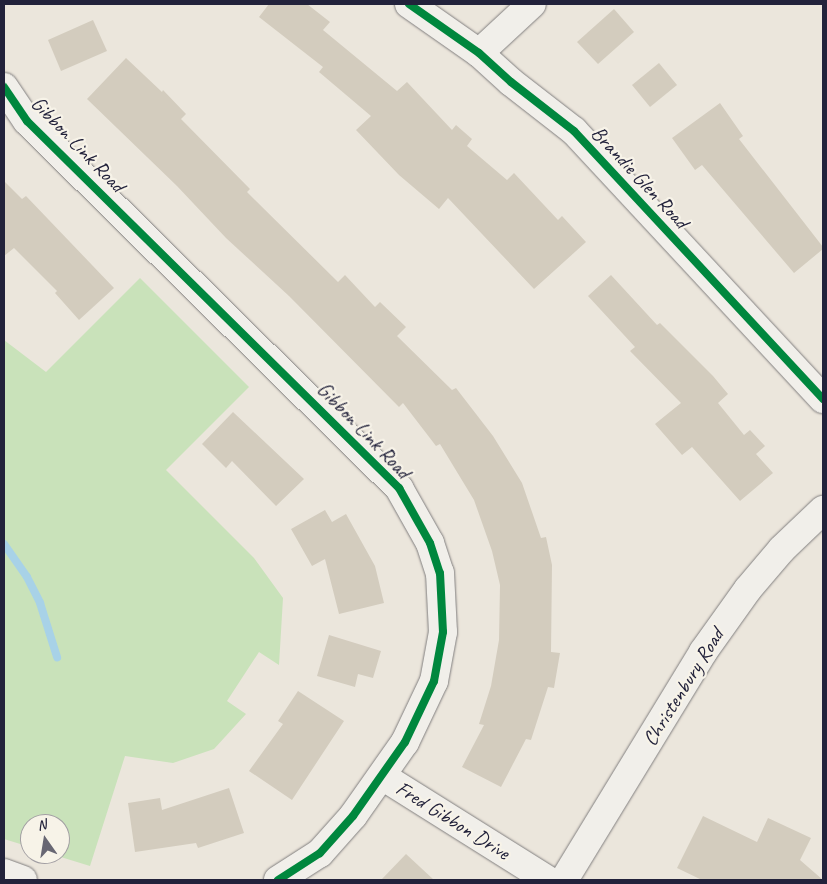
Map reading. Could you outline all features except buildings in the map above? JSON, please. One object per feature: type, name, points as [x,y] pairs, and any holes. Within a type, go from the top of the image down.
[{"type":"street","name":"Brandie Glen Road","points":[[409,4],[479,53],[511,82],[574,132],[823,399]]},
{"type":"street","points":[[479,53],[532,4]]},
{"type":"street","name":"Gibbon Link Road","points":[[4,87],[27,121],[399,488],[430,543],[440,574],[442,632],[434,680],[405,742],[353,816],[320,853],[278,880]]},
{"type":"street","name":"Christenbury Road","points":[[564,880],[714,637],[748,589],[776,556],[823,510]]},
{"type":"street","name":"Fred Gibbon Drive","points":[[382,776],[548,880]]},
{"type":"street","points":[[4,873],[23,880]]},
{"type":"green space","points":[[140,278],[249,387],[166,470],[254,558],[283,598],[279,665],[259,652],[227,701],[246,714],[214,749],[173,763],[125,756],[90,866],[70,860],[70,814],[20,814],[20,844],[4,839],[4,340],[46,372]]},
{"type":"waterway","points":[[4,544],[27,577],[40,603],[57,657]]},
{"type":"cycle path","points":[[409,4],[479,53],[511,82],[574,131],[823,399]]},
{"type":"cycle path","points":[[4,87],[27,121],[399,488],[430,543],[440,573],[443,632],[434,681],[405,742],[353,816],[320,853],[278,880]]}]
